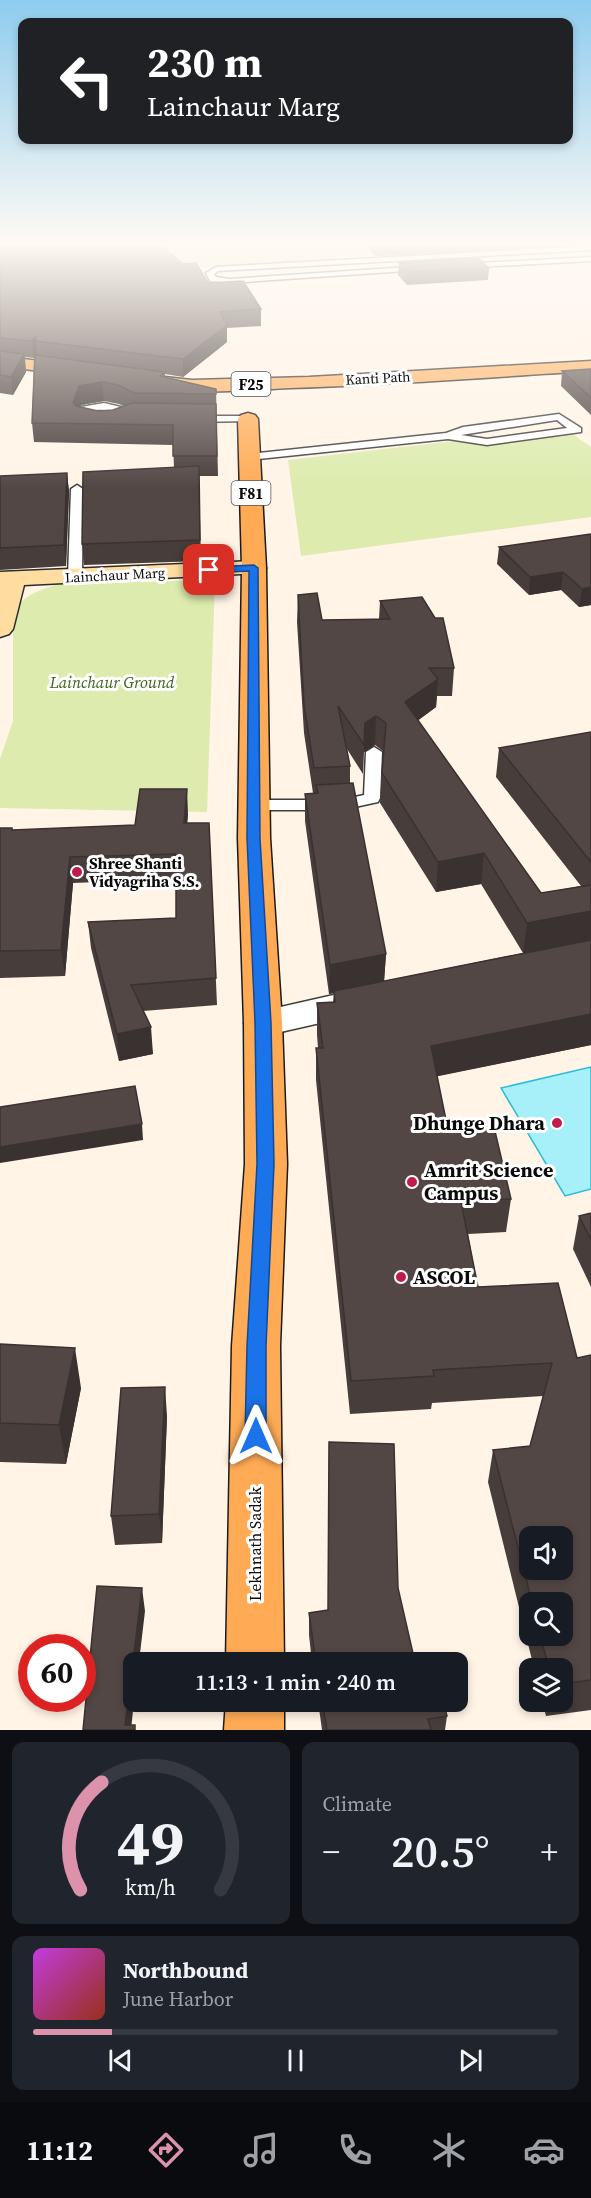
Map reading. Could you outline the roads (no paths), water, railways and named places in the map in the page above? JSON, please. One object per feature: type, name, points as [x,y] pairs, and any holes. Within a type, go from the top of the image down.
[{"type":"main road","points":[[2,363],[100,374]]},
{"type":"main road","name":"Kanti Path","points":[[309,382],[591,366]]},
{"type":"main road","name":"F25","points":[[134,378],[192,386],[309,382]]},
{"type":"main road","points":[[192,386],[262,410],[309,382]]},
{"type":"main road","name":"Lekhnath Sadak","points":[[255,1652],[256,1346],[266,1164],[263,1023],[254,838],[254,568],[249,457],[262,410]]},
{"type":"main road","name":"Lainchaur Marg","points":[[7,579],[254,568]]},
{"type":"main road","points":[[0,629],[7,579]]},
{"type":"main road","points":[[254,1730],[255,1712]]},
{"type":"street","points":[[263,1023],[387,996]]},
{"type":"lane","points":[[106,424],[90,424],[82,421],[85,409],[95,406],[122,408],[133,418]]},
{"type":"lane","points":[[184,418],[262,410]]},
{"type":"lane","points":[[249,457],[448,436],[487,442],[580,433]]},
{"type":"lane","points":[[75,577],[77,489]]},
{"type":"lane","points":[[254,805],[341,805],[372,798],[374,752]]},
{"type":"water","points":[[591,1067],[591,1189],[565,1196],[501,1088]]},
{"type":"place","name":"Shree Shanti Vidyagriha S.S.","points":[[77,872]]},
{"type":"place","name":"Dhunge Dhara","points":[[557,1123]]},
{"type":"place","name":"Amrit Science Campus","points":[[412,1182]]},
{"type":"place","name":"ASCOL","points":[[401,1277]]},
{"type":"park label","name":"Lainchaur Ground","points":[[112,682]]}]
